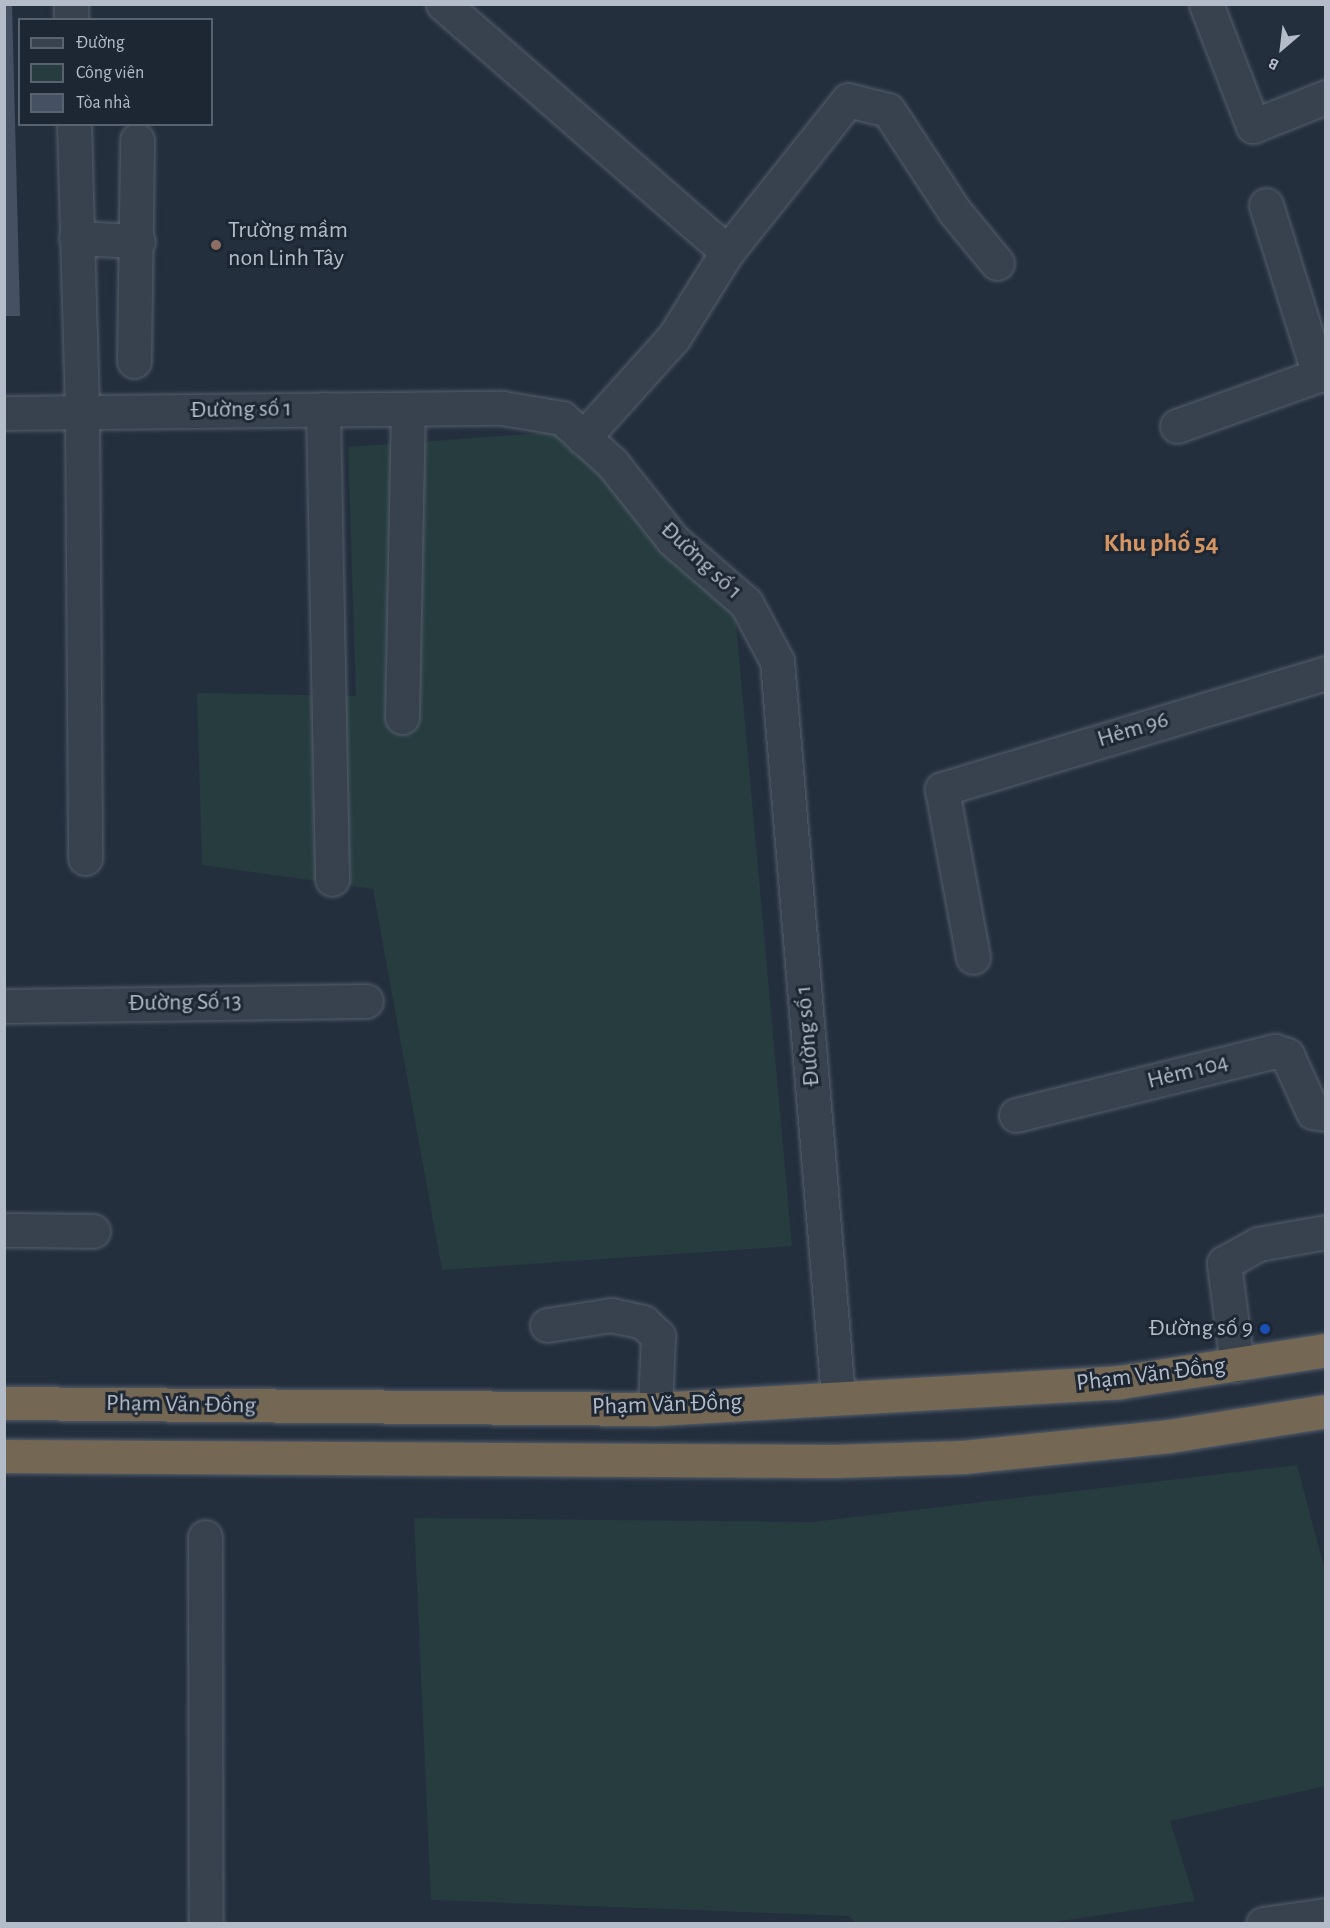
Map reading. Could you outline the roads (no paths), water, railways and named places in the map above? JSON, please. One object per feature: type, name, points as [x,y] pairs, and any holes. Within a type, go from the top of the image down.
[{"type":"highway","name":"Phạm Văn Đồng","points":[[4,1403],[655,1409],[1120,1382],[1326,1350]]},
{"type":"highway","points":[[4,1456],[822,1461],[963,1457],[1169,1436],[1326,1411]]},
{"type":"street","points":[[443,4],[477,16],[727,252]]},
{"type":"street","points":[[1206,4],[1253,126],[1326,97]]},
{"type":"street","points":[[583,438],[674,337],[727,252],[848,100],[888,110],[955,212],[997,263]]},
{"type":"street","points":[[74,126],[82,412],[86,858]]},
{"type":"street","points":[[134,361],[138,241],[137,140]]},
{"type":"street","points":[[1178,426],[1322,376],[1266,205]]},
{"type":"street","points":[[76,238],[138,241]]},
{"type":"street","name":"Đường số 1","points":[[4,413],[502,408],[562,418],[612,463],[674,540],[746,603],[777,662],[838,1397]]},
{"type":"street","points":[[402,717],[408,409]]},
{"type":"street","points":[[323,410],[332,879]]},
{"type":"street","name":"Hẻm 96","points":[[973,957],[942,789],[1326,674]]},
{"type":"street","name":"Đường Số 13","points":[[4,1006],[366,1001]]},
{"type":"street","name":"Hẻm 104","points":[[1016,1115],[1275,1051],[1287,1055],[1314,1112],[1326,1114]]},
{"type":"street","points":[[4,1230],[93,1231]]},
{"type":"street","points":[[1237,1365],[1224,1263],[1258,1244],[1326,1233]]},
{"type":"street","points":[[548,1325],[611,1315],[643,1322],[658,1336],[655,1409]]},
{"type":"street","points":[[205,1537],[206,1923]]},
{"type":"street","points":[[1263,1923],[1326,1915]]},
{"type":"place","name":"Trường mầm non Linh Tây","points":[[216,245]]},
{"type":"place","name":"Đường số 9","points":[[1265,1329]]},
{"type":"district","name":"Khu phố 54","points":[[1161,544]]}]
